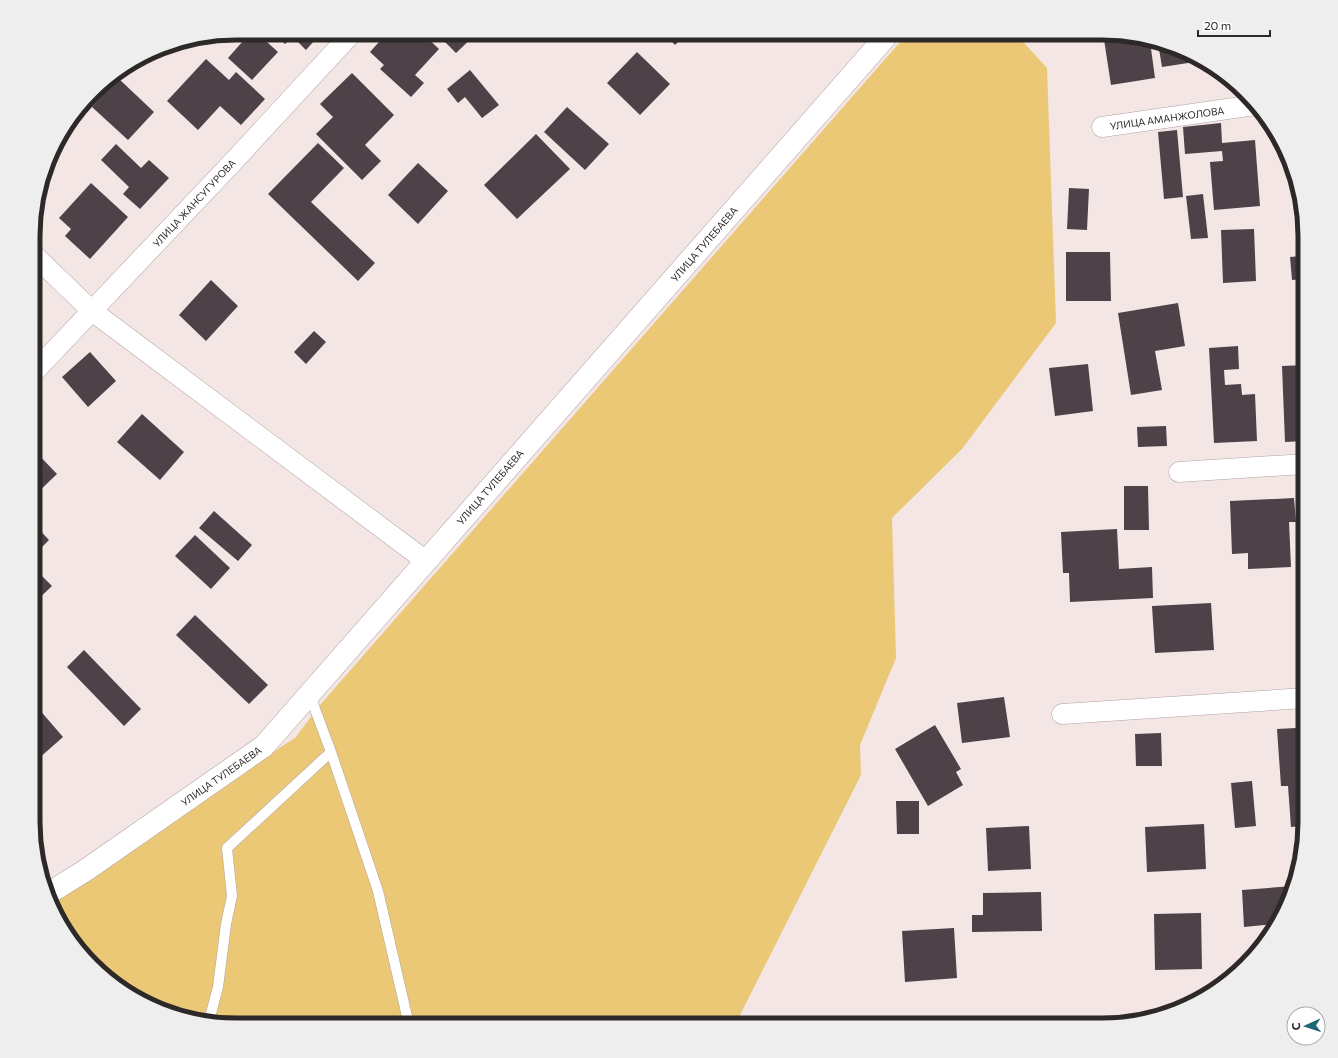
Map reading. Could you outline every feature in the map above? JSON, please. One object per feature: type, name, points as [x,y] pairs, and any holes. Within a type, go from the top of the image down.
[{"type":"street","name":"УЛИЦА ЖАНСУГУРОВА","points":[[40,366],[231,164],[346,40]]},
{"type":"street","name":"УЛИЦА ТУЛЕБАЕВА","points":[[52,891],[86,870],[264,746],[883,40]]},
{"type":"street","name":"УЛИЦА АМАНЖОЛОВА","points":[[1102,127],[1248,106]]},
{"type":"street","points":[[40,261],[92,311],[426,561]]},
{"type":"street","points":[[1179,472],[1298,464]]},
{"type":"street","points":[[1062,714],[1298,698]]},
{"type":"lane","points":[[309,693],[331,752],[378,891],[407,1018]]},
{"type":"lane","points":[[210,1016],[218,987],[226,924],[232,896],[227,848],[331,752]]},
{"type":"shaded area","points":[[902,40],[1021,40],[1047,68],[1056,323],[962,449],[892,518],[896,658],[860,745],[861,775],[739,1018],[223,1018],[173,1008],[149,998],[117,978],[97,961],[80,941],[66,920],[53,892],[295,738],[320,705]]},
{"type":"building","points":[[244,40],[265,40],[278,52],[252,80],[228,58]]},
{"type":"building","points":[[281,40],[290,40],[285,44]]},
{"type":"building","points":[[296,40],[314,41],[306,50]]},
{"type":"building","points":[[381,40],[429,40],[439,49],[415,75],[424,83],[411,97],[380,69],[384,65],[370,52]]},
{"type":"building","points":[[443,40],[470,40],[456,53]]},
{"type":"building","points":[[670,40],[680,40],[675,45]]},
{"type":"building","points":[[1104,40],[1115,40],[1151,46],[1155,78],[1111,85]]},
{"type":"building","points":[[1159,48],[1193,62],[1162,67]]},
{"type":"building","points":[[637,52],[670,84],[640,115],[607,83]]},
{"type":"building","points":[[206,59],[229,80],[236,72],[265,99],[241,125],[220,106],[198,130],[167,101]]},
{"type":"building","points":[[470,70],[499,105],[482,118],[465,97],[458,103],[447,89]]},
{"type":"building","points":[[352,73],[394,115],[365,145],[381,161],[362,180],[316,134],[333,117],[320,104]]},
{"type":"building","points":[[119,79],[154,112],[128,140],[92,107]]},
{"type":"building","points":[[567,107],[609,144],[585,170],[544,132]]},
{"type":"building","points":[[1221,123],[1222,143],[1255,140],[1260,206],[1214,210],[1210,162],[1223,161],[1222,151],[1185,154],[1183,127]]},
{"type":"building","points":[[1177,130],[1183,197],[1164,199],[1158,132]]},
{"type":"building","points":[[536,134],[570,169],[517,219],[484,185]]},
{"type":"building","points":[[318,143],[344,168],[311,202],[375,263],[358,281],[268,194]]},
{"type":"building","points":[[116,144],[141,168],[149,160],[169,178],[140,209],[123,194],[129,187],[101,160]]},
{"type":"building","points":[[418,163],[448,191],[418,224],[388,195]]},
{"type":"building","points":[[91,183],[128,217],[90,259],[65,236],[71,229],[59,218]]},
{"type":"building","points":[[1069,188],[1089,189],[1087,230],[1067,229]]},
{"type":"building","points":[[1203,194],[1208,238],[1191,239],[1186,196]]},
{"type":"building","points":[[1254,229],[1256,281],[1223,283],[1221,230]]},
{"type":"building","points":[[1066,252],[1110,252],[1111,301],[1066,301]]},
{"type":"building","points":[[1298,256],[1298,280],[1292,280],[1290,257]]},
{"type":"building","points":[[211,280],[238,306],[206,341],[179,315]]},
{"type":"building","points":[[1178,303],[1185,346],[1155,351],[1162,390],[1131,395],[1118,313]]},
{"type":"building","points":[[314,331],[326,342],[306,364],[294,352]]},
{"type":"building","points":[[1238,346],[1239,369],[1224,370],[1225,385],[1241,384],[1242,395],[1255,394],[1257,441],[1214,443],[1209,348]]},
{"type":"building","points":[[90,352],[116,381],[88,407],[62,377]]},
{"type":"building","points":[[1088,364],[1093,411],[1055,416],[1049,368]]},
{"type":"building","points":[[1298,365],[1298,441],[1285,442],[1282,366]]},
{"type":"building","points":[[142,414],[184,452],[160,480],[117,442]]},
{"type":"building","points":[[1166,426],[1167,446],[1138,447],[1137,427]]},
{"type":"building","points":[[40,456],[57,474],[40,490]]},
{"type":"building","points":[[1124,486],[1148,486],[1149,530],[1124,530]]},
{"type":"building","points":[[1294,498],[1296,522],[1289,522],[1291,567],[1248,569],[1248,553],[1232,554],[1230,501]]},
{"type":"building","points":[[214,511],[252,545],[238,561],[199,528]]},
{"type":"building","points":[[1117,529],[1119,569],[1152,567],[1153,598],[1070,602],[1069,573],[1063,573],[1061,532]]},
{"type":"building","points":[[40,530],[49,540],[40,549]]},
{"type":"building","points":[[195,535],[230,568],[211,589],[175,556]]},
{"type":"building","points":[[40,574],[52,586],[40,597]]},
{"type":"building","points":[[1211,603],[1214,650],[1155,653],[1152,606]]},
{"type":"building","points":[[195,615],[268,685],[249,704],[176,635]]},
{"type":"building","points":[[84,650],[141,709],[124,726],[67,667]]},
{"type":"building","points":[[1004,697],[1010,737],[962,743],[957,703]]},
{"type":"building","points":[[40,710],[63,737],[40,757]]},
{"type":"building","points":[[935,725],[961,769],[956,772],[963,785],[928,806],[895,749]]},
{"type":"building","points":[[1296,728],[1298,756],[1298,826],[1291,827],[1288,786],[1281,786],[1277,729]]},
{"type":"building","points":[[1161,733],[1162,766],[1136,766],[1135,734]]},
{"type":"building","points":[[1252,781],[1256,826],[1235,828],[1231,783]]},
{"type":"building","points":[[896,801],[919,801],[919,834],[897,834]]},
{"type":"building","points":[[1204,824],[1206,869],[1147,872],[1145,827]]},
{"type":"building","points":[[1029,826],[1031,869],[988,871],[986,828]]},
{"type":"building","points":[[1287,886],[1278,909],[1269,924],[1244,927],[1242,890]]},
{"type":"building","points":[[1041,892],[1042,931],[972,932],[972,915],[983,915],[983,893]]},
{"type":"building","points":[[1201,913],[1202,969],[1155,970],[1154,914]]},
{"type":"building","points":[[954,928],[957,978],[905,982],[902,931]]}]
